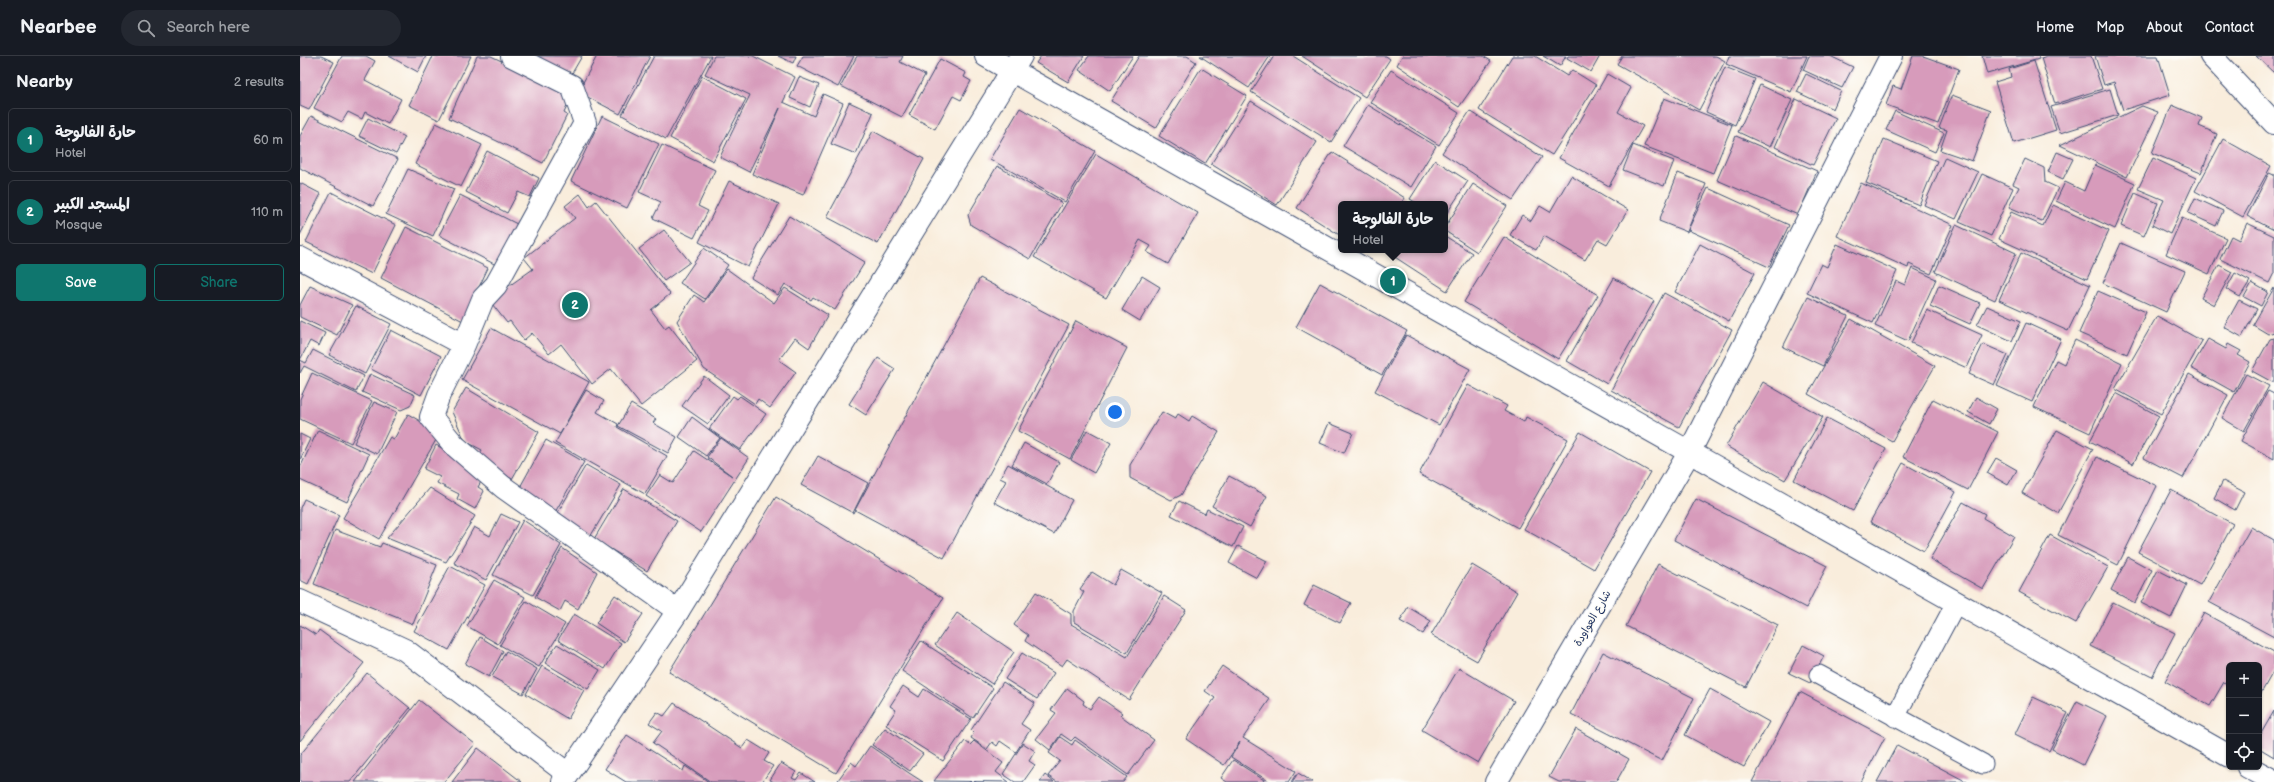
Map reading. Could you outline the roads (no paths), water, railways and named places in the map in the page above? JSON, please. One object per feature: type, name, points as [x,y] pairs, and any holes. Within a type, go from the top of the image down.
[{"type":"street","points":[[512,56],[572,86],[585,123],[496,285],[483,299],[464,345],[439,395],[431,417],[454,445],[503,487],[678,611]]},
{"type":"street","points":[[986,56],[1017,63],[1338,249]]},
{"type":"street","name":"شارع العواودة","points":[[1496,782],[1689,453],[1890,56]]},
{"type":"street","points":[[2211,56],[2274,123]]},
{"type":"street","points":[[300,601],[406,650],[570,779],[678,611],[1017,63]]},
{"type":"street","points":[[1344,253],[1689,453],[2226,754]]},
{"type":"street","points":[[300,258],[464,345]]},
{"type":"street","points":[[2254,770],[2274,781]]},
{"type":"lane","points":[[1896,717],[1956,603]]},
{"type":"lane","points":[[1819,675],[1982,764]]},
{"type":"place","name":"حارة الفالوجة","points":[[1393,281]]},
{"type":"place","name":"المسجد الكبير","points":[[575,305]]}]
